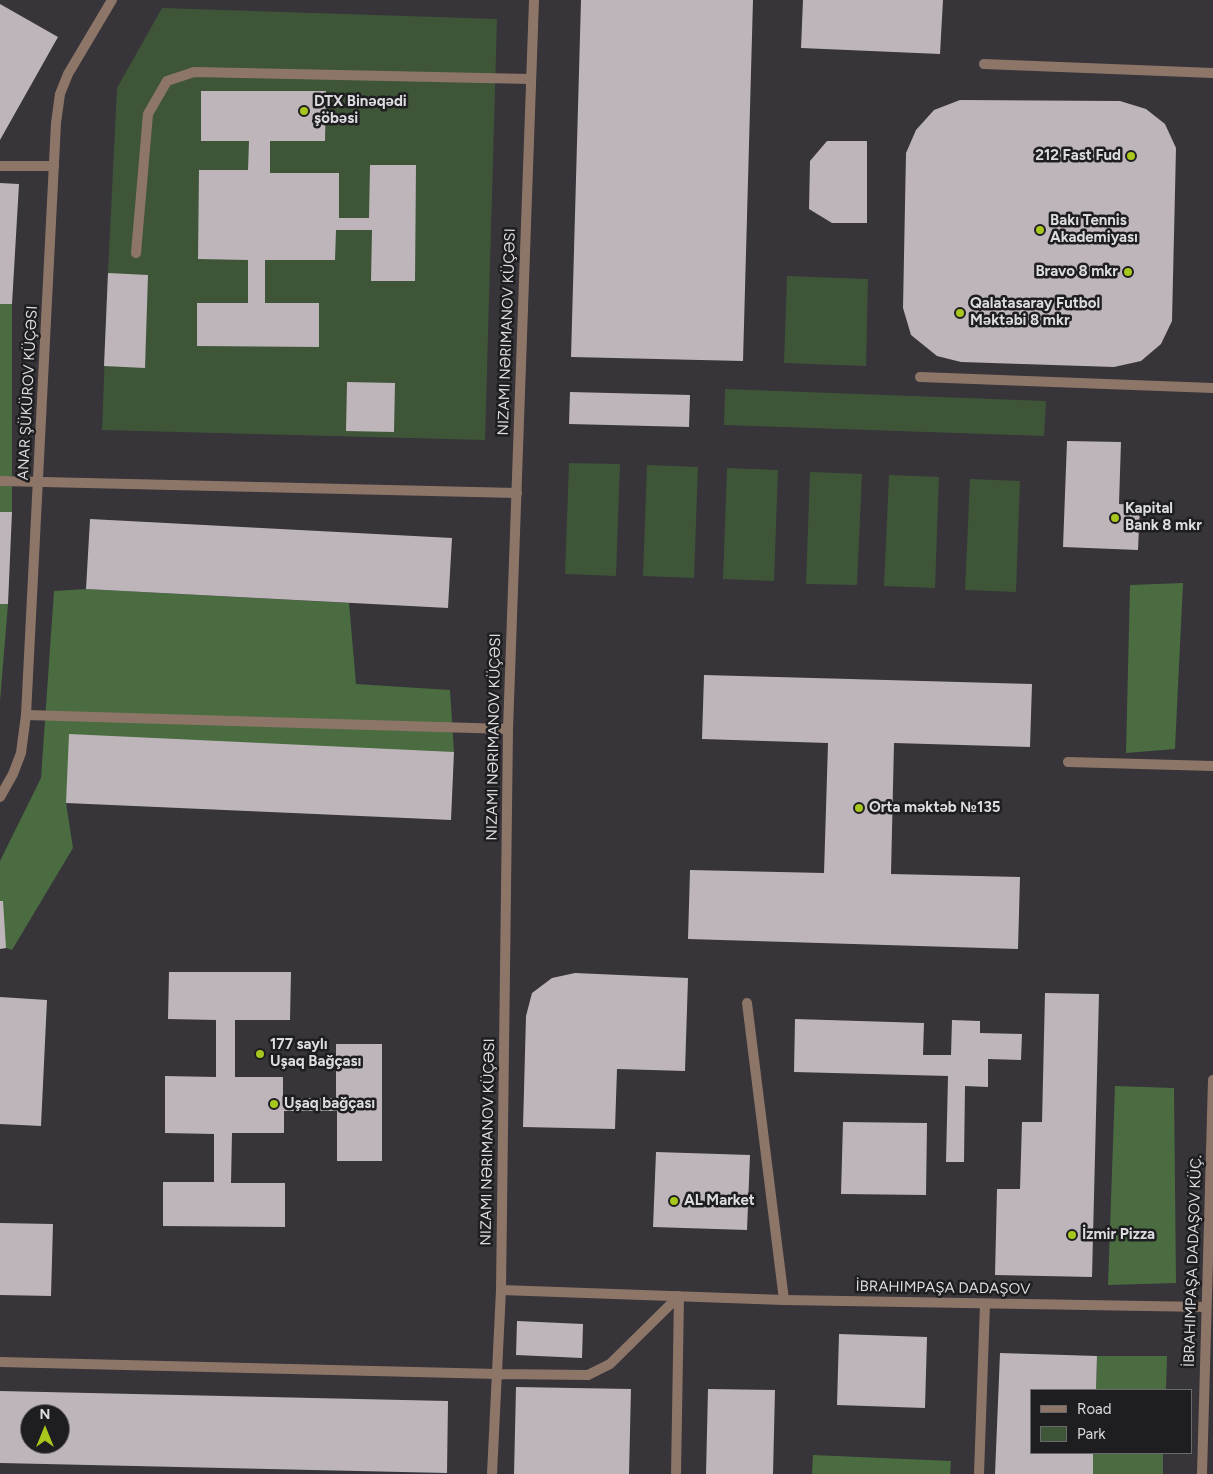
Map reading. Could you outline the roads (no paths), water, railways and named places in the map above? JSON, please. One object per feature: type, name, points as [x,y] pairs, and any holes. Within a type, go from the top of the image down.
[{"type":"street","name":"ANAR ŞÜKÜROV KÜÇƏSI","points":[[0,797],[13,774],[21,753],[26,714],[56,123],[60,94],[68,74],[112,0]]},
{"type":"street","name":"NIZAMI NƏRIMANOV KÜÇƏSI","points":[[492,1474],[501,1290],[508,729],[534,0]]},
{"type":"street","points":[[984,64],[1213,73]]},
{"type":"street","points":[[136,253],[148,114],[167,81],[194,72],[531,79]]},
{"type":"street","points":[[0,166],[54,166]]},
{"type":"street","points":[[920,377],[1213,388]]},
{"type":"street","points":[[0,481],[516,493]]},
{"type":"street","points":[[26,714],[508,729]]},
{"type":"street","points":[[1068,762],[1213,766]]},
{"type":"street","points":[[747,1003],[784,1300]]},
{"type":"street","name":"İBRAHIMPAŞA DADAŞOV KÜÇ.","points":[[1202,1474],[1213,1080]]},
{"type":"street","name":"İBRAHIMPAŞA DADAŞOV","points":[[501,1290],[784,1300],[1206,1307]]},
{"type":"street","points":[[0,1362],[588,1375],[610,1364],[679,1296]]},
{"type":"street","points":[[676,1474],[679,1296]]},
{"type":"street","points":[[979,1474],[985,1304]]},
{"type":"place","name":"DTX Binəqədi şöbəsi","points":[[304,111]]},
{"type":"place","name":"212 Fast Fud","points":[[1131,156]]},
{"type":"place","name":"Bakı Tennis Akademiyası","points":[[1040,230]]},
{"type":"place","name":"Bravo 8 mkr","points":[[1128,272]]},
{"type":"place","name":"Qalatasaray Futbol Məktəbi 8 mkr","points":[[960,313]]},
{"type":"place","name":"Kapital Bank 8 mkr","points":[[1115,518]]},
{"type":"place","name":"Orta məktəb №135","points":[[859,808]]},
{"type":"place","name":"177 saylı Uşaq Bağçası","points":[[260,1054]]},
{"type":"place","name":"Uşaq bağçası","points":[[274,1104]]},
{"type":"place","name":"AL Market","points":[[674,1201]]},
{"type":"place","name":"İzmir Pizza","points":[[1072,1235]]}]
